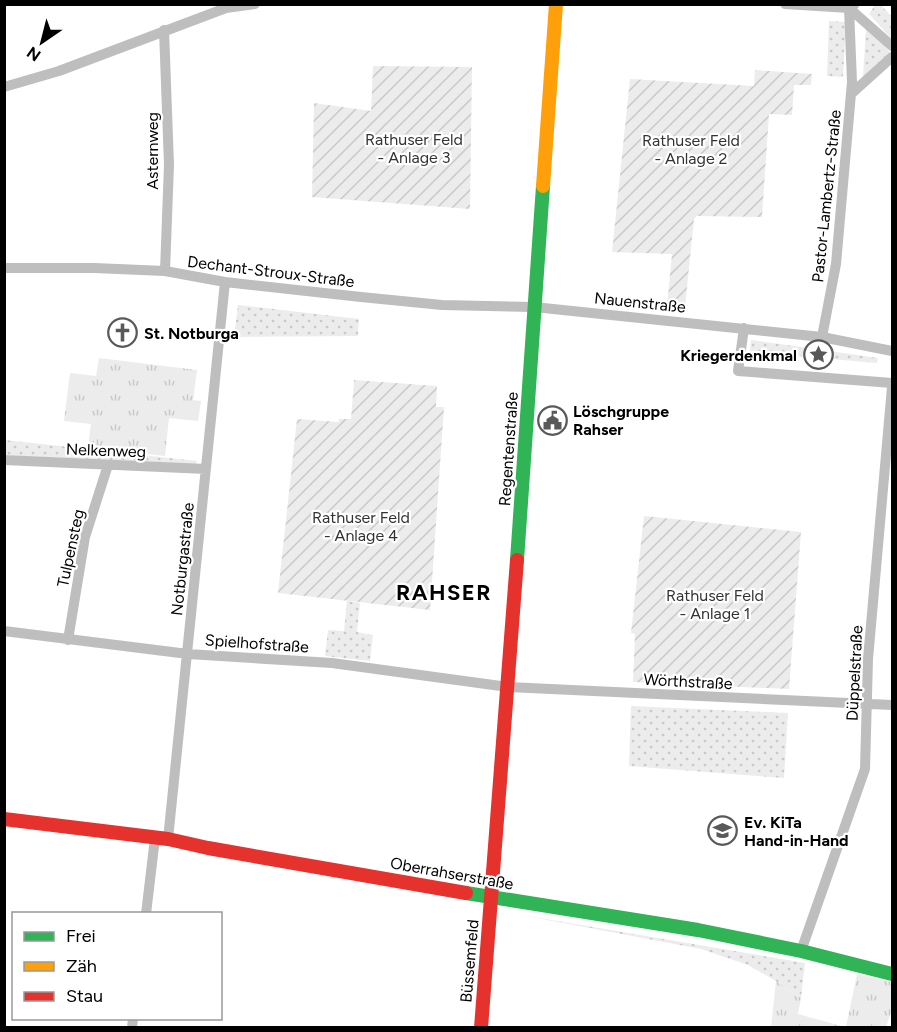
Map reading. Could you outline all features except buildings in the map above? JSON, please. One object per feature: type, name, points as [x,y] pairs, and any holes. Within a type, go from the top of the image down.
[{"type":"street","points":[[4,87],[59,71],[228,6],[255,4]]},
{"type":"street","name":"Regentenstraße","points":[[491,896],[556,4]]},
{"type":"street","points":[[785,4],[851,6],[892,46]]},
{"type":"street","name":"Pastor-Lambertz-Straße","points":[[822,337],[836,264],[851,94],[851,6]]},
{"type":"street","name":"Asternweg","points":[[164,30],[169,165],[165,271]]},
{"type":"street","name":"Pastor-Lambertz-Straße","points":[[851,94],[892,57]]},
{"type":"street","name":"Dechant-Stroux-Straße","points":[[4,268],[165,271],[225,282],[442,305],[534,307]]},
{"type":"street","name":"Notburgastraße","points":[[146,912],[161,838],[188,654],[225,282]]},
{"type":"street","name":"Nauenstraße","points":[[534,307],[822,337],[892,351]]},
{"type":"street","points":[[744,328],[738,371],[892,385]]},
{"type":"street","name":"Düppelstraße","points":[[801,951],[865,769],[868,659],[892,385]]},
{"type":"street","name":"Nelkenweg","points":[[4,460],[206,469]]},
{"type":"street","name":"Tulpensteg","points":[[68,640],[85,537],[108,465]]},
{"type":"street","name":"Spielhofstraße","points":[[4,631],[188,654],[332,663],[508,687]]},
{"type":"street","name":"Wörthstraße","points":[[508,687],[892,705]]},
{"type":"street","name":"Oberrahserstraße","points":[[4,819],[161,838],[698,930],[801,951],[892,974]]},
{"type":"street","name":"Büssemfeld","points":[[480,1028],[491,896]]},
{"type":"green space","points":[[875,5],[881,5],[892,17],[892,39],[869,14]]},
{"type":"green space","points":[[829,21],[846,22],[843,77],[827,76]]},
{"type":"green space","points":[[868,28],[890,52],[863,77],[866,29]]},
{"type":"green space","name":"Rathuser Feld - Anlage 3","points":[[373,66],[472,67],[470,209],[312,197],[314,103],[371,111]]},
{"type":"green space","name":"Rathuser Feld - Anlage 2","points":[[755,70],[812,74],[811,85],[794,85],[792,115],[769,114],[762,217],[697,216],[694,219],[685,307],[667,306],[672,254],[612,252],[630,79],[754,86]]},
{"type":"green space","points":[[238,305],[359,319],[358,336],[234,337]]},
{"type":"green space","points":[[751,340],[878,358],[877,363],[750,352]]},
{"type":"green space","points":[[99,358],[197,370],[193,400],[201,401],[198,421],[169,418],[165,456],[88,447],[91,424],[64,421],[70,373],[96,376]]},
{"type":"green space","name":"Rathuser Feld - Anlage 4","points":[[354,380],[437,386],[436,407],[444,407],[430,610],[278,593],[297,419],[339,422],[339,419],[351,419]]},
{"type":"green space","points":[[5,440],[197,461],[196,464],[5,455]]},
{"type":"green space","name":"Rathuser Feld - Anlage 1","points":[[644,516],[801,532],[789,689],[633,682],[635,634],[631,633]]},
{"type":"green space","points":[[347,601],[360,603],[357,632],[373,635],[370,661],[325,656],[328,630],[344,631]]},
{"type":"green space","points":[[631,706],[788,713],[784,778],[629,766]]},
{"type":"green space","points":[[516,914],[805,963],[801,998],[748,965],[701,949]]},
{"type":"green space","points":[[857,974],[892,982],[892,1010],[886,1027],[846,1027]]},
{"type":"green space","points":[[776,981],[801,998],[798,1014],[845,1027],[771,1027]]},
{"type":"traffic: fast","points":[[517,560],[543,186]]},
{"type":"traffic: fast","points":[[466,893],[698,930],[801,951],[892,974]]},
{"type":"traffic: slow","points":[[543,186],[556,4]]},
{"type":"traffic: jam","points":[[481,1028],[517,560]]},
{"type":"traffic: jam","points":[[4,819],[168,839],[466,893]]},
{"type":"place","name":"St. Notburga","points":[[123,333]]},
{"type":"place","name":"Kriegerdenkmal","points":[[818,355]]},
{"type":"place","name":"Löschgruppe Rahser","points":[[552,420]]},
{"type":"place","name":"Ev. KiTa Hand-in-Hand","points":[[723,831]]},
{"type":"district","name":"RAHSER","points":[[444,592]]}]
